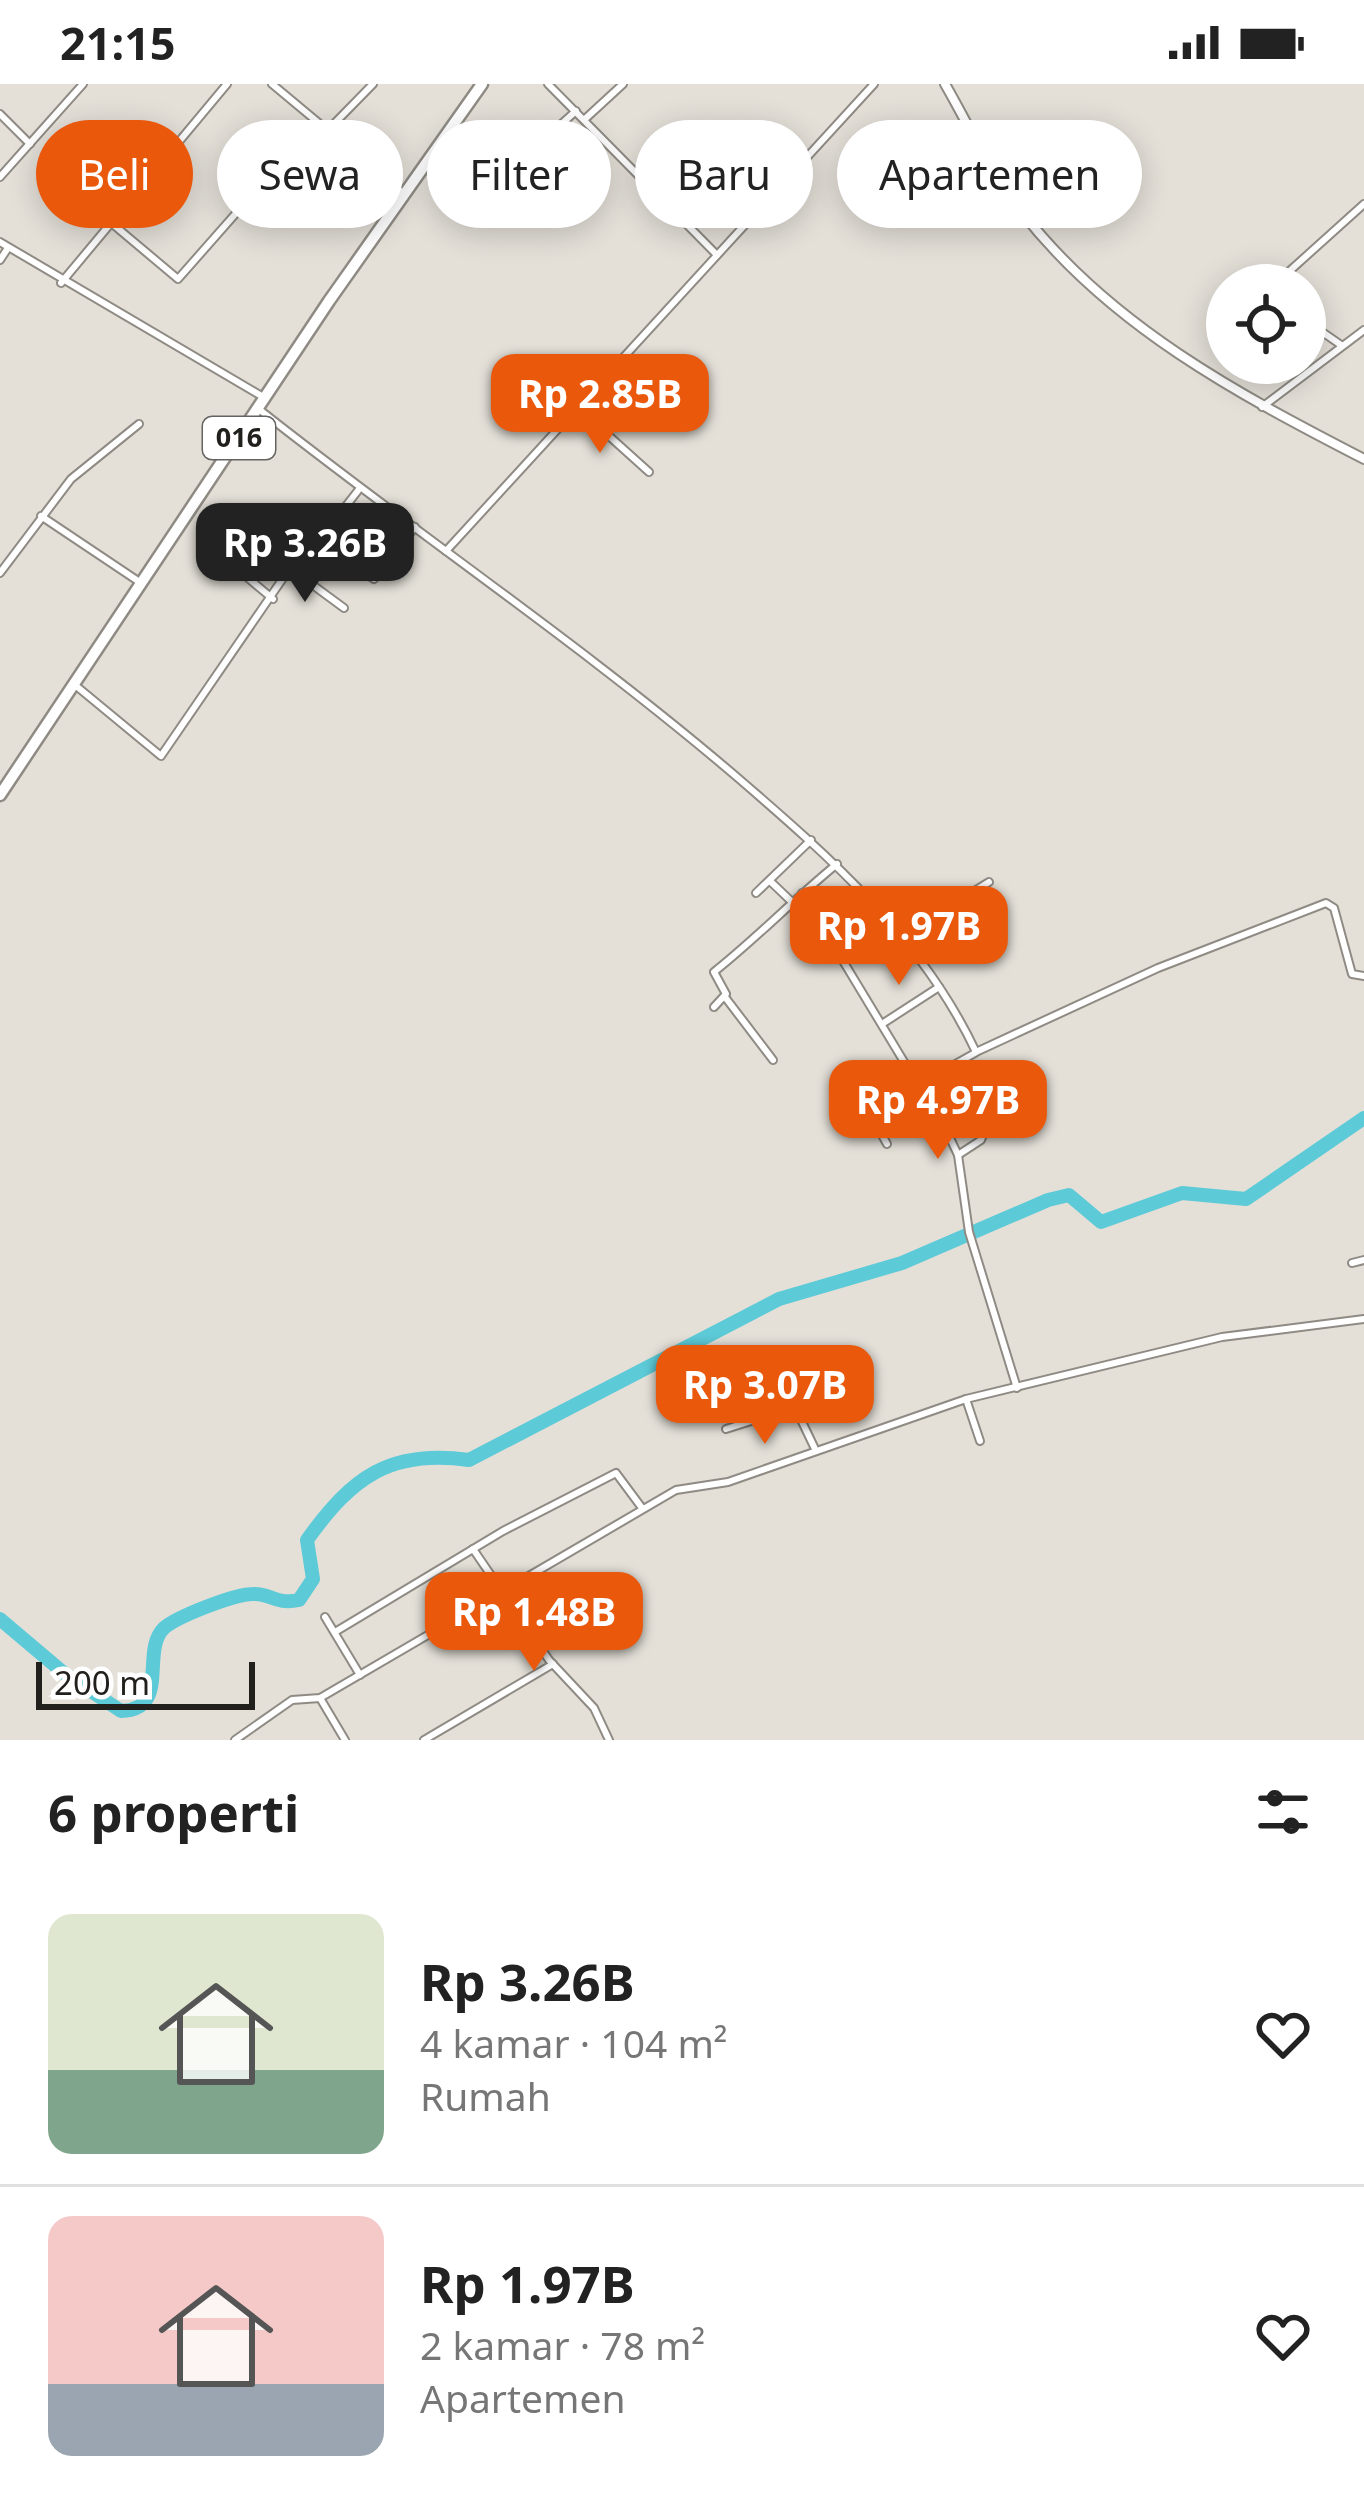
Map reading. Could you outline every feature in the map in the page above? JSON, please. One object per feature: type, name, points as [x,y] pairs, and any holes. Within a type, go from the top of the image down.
[{"type":"main road","name":"016","points":[[0,795],[482,84]]},
{"type":"street","points":[[0,177],[83,84]]},
{"type":"street","points":[[193,123],[227,84]]},
{"type":"street","points":[[272,84],[314,120]]},
{"type":"street","points":[[339,120],[373,84]]},
{"type":"street","points":[[548,84],[717,255]]},
{"type":"street","points":[[585,119],[623,84]]},
{"type":"street","points":[[446,551],[874,84]]},
{"type":"street","points":[[945,84],[1020,210],[1168,350],[1364,459]]},
{"type":"street","points":[[566,120],[576,111]]},
{"type":"street","points":[[0,114],[29,144]]},
{"type":"street","points":[[0,157],[9,166]]},
{"type":"street","points":[[1297,264],[1364,204]]},
{"type":"street","points":[[61,283],[104,228]]},
{"type":"street","points":[[117,228],[178,279],[223,228]]},
{"type":"street","points":[[0,242],[262,404],[360,488],[572,641],[837,864],[939,987],[976,1052]]},
{"type":"street","points":[[0,260],[8,248]]},
{"type":"street","points":[[1262,406],[1364,330]]},
{"type":"street","points":[[1326,335],[1342,346]]},
{"type":"street","points":[[579,409],[649,472]]},
{"type":"street","points":[[0,573],[71,479],[139,424]]},
{"type":"street","points":[[74,683],[161,756],[302,552],[317,543],[360,488]]},
{"type":"street","points":[[41,516],[142,584]]},
{"type":"street","points":[[317,543],[375,579],[415,527]]},
{"type":"street","points":[[291,569],[344,608]]},
{"type":"street","points":[[248,578],[273,599]]},
{"type":"street","points":[[756,893],[811,840]]},
{"type":"street","points":[[773,1060],[725,997],[714,972],[837,864]]},
{"type":"street","points":[[770,880],[794,903]]},
{"type":"street","points":[[901,936],[989,882]]},
{"type":"street","points":[[802,893],[921,1084],[958,1155],[969,1232],[1017,1388]]},
{"type":"street","points":[[887,1144],[877,1126],[880,1113],[976,1052],[1158,968],[1326,903],[1334,908],[1352,974],[1364,976]]},
{"type":"street","points":[[882,1024],[939,987]]},
{"type":"street","points":[[714,1007],[725,997]]},
{"type":"street","points":[[952,1069],[986,1127],[981,1140],[958,1155]]},
{"type":"street","points":[[1352,1263],[1364,1260]]},
{"type":"street","points":[[235,1740],[292,1700],[320,1698],[676,1490],[722,1483],[966,1400],[1222,1337],[1364,1319]]},
{"type":"street","points":[[966,1400],[980,1441]]},
{"type":"street","points":[[726,1429],[795,1407],[816,1451]]},
{"type":"street","points":[[335,1632],[473,1548],[617,1472],[642,1508]]},
{"type":"street","points":[[473,1548],[553,1664],[594,1708],[609,1737],[599,1740]]},
{"type":"street","points":[[325,1617],[360,1675]]},
{"type":"street","points":[[424,1740],[553,1664]]},
{"type":"street","points":[[320,1698],[345,1740]]},
{"type":"waterway","points":[[0,1619],[65,1674],[121,1711],[136,1708],[150,1690],[157,1638],[171,1623],[245,1595],[299,1600],[313,1579],[307,1540],[340,1499],[375,1472],[417,1459],[469,1460],[779,1299],[902,1263],[1048,1200],[1069,1195],[1101,1222],[1182,1193],[1246,1199],[1364,1118]]}]
